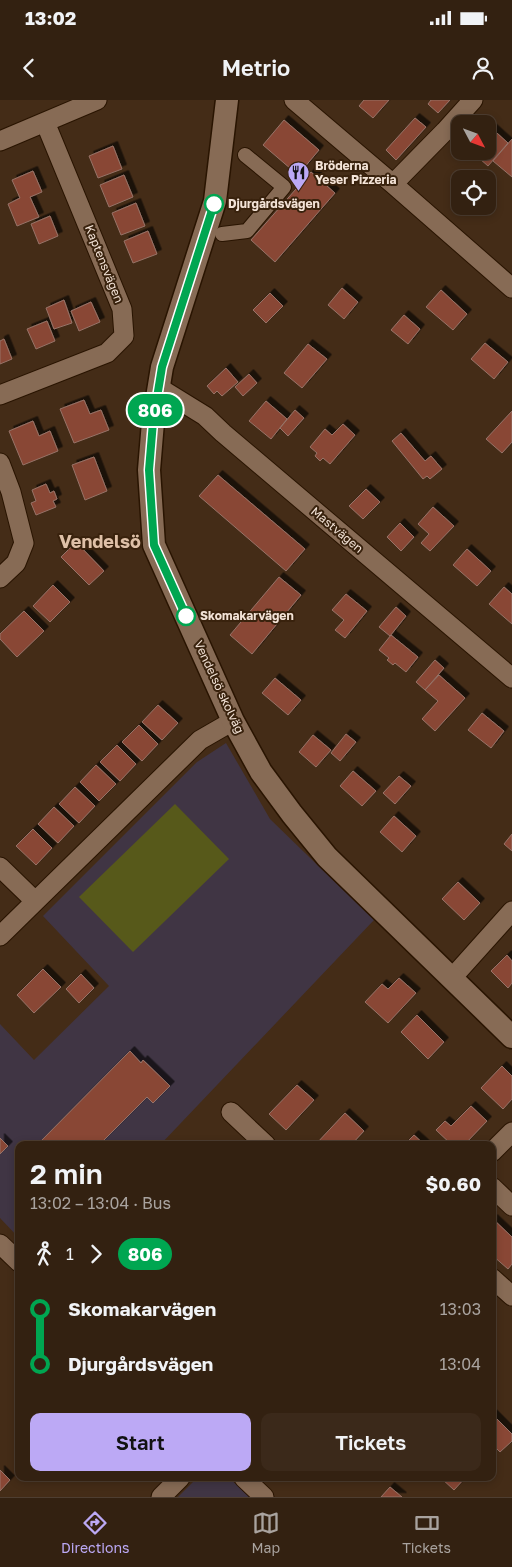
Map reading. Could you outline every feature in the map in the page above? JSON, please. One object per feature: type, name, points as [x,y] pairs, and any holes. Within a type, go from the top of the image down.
[{"type":"street","points":[[0,141],[98,100]]},
{"type":"street","name":"Vendelsö skolväg","points":[[227,100],[215,201],[162,367],[158,387],[149,470],[154,545],[233,721],[261,772],[327,857],[458,972],[512,1037]]},
{"type":"street","points":[[294,100],[512,288]]},
{"type":"street","points":[[393,184],[473,100]]},
{"type":"street","name":"Kaptensvägen","points":[[0,395],[107,353],[124,336],[122,309],[45,122]]},
{"type":"street","points":[[222,234],[247,230],[284,186],[244,155]]},
{"type":"street","name":"Mastvägen","points":[[158,387],[205,416],[223,434],[512,678]]},
{"type":"street","points":[[0,463],[11,492],[24,543],[16,563],[0,578]]},
{"type":"street","points":[[0,936],[200,740],[233,721]]},
{"type":"street","points":[[0,867],[35,901]]},
{"type":"street","points":[[458,972],[512,911]]},
{"type":"street","points":[[231,1112],[262,1141]]},
{"type":"street","points":[[496,1148],[512,1132]]},
{"type":"street","points":[[496,1191],[512,1206]]},
{"type":"street","points":[[0,1244],[15,1258]]},
{"type":"street","points":[[496,1282],[512,1296]]},
{"type":"street","points":[[161,1497],[177,1481]]},
{"type":"street","points":[[247,1481],[264,1497]]},
{"type":"shaded area","points":[[226,743],[270,819],[374,920],[164,1141],[15,1141],[15,1234],[0,1218],[0,1024],[34,1060],[109,986],[43,916],[197,762]]},
{"type":"shaded area","points":[[175,804],[229,859],[133,952],[79,897]]},
{"type":"shaded area","points":[[194,1481],[232,1481],[250,1497],[178,1497]]},
{"type":"building","points":[[364,100],[389,100],[373,118],[359,106]]},
{"type":"building","points":[[431,100],[450,100],[438,113],[428,104]]},
{"type":"building","points":[[415,118],[426,127],[396,160],[386,150]]},
{"type":"building","points":[[284,120],[319,150],[298,175],[263,145]]},
{"type":"building","points":[[496,132],[508,143],[496,157]]},
{"type":"building","points":[[512,139],[512,177],[493,161],[496,160]]},
{"type":"building","points":[[113,146],[122,169],[98,178],[89,156]]},
{"type":"building","points":[[481,160],[493,160],[488,166]]},
{"type":"building","points":[[33,171],[42,192],[30,197],[39,217],[17,226],[8,204],[20,198],[12,180]]},
{"type":"building","points":[[311,172],[335,193],[275,262],[251,240]]},
{"type":"building","points":[[124,175],[133,197],[109,207],[100,185]]},
{"type":"building","points":[[136,203],[145,226],[121,235],[112,213]]},
{"type":"building","points":[[50,216],[58,236],[39,244],[31,224]]},
{"type":"building","points":[[148,231],[157,254],[133,263],[124,241]]},
{"type":"building","points":[[342,288],[358,302],[344,319],[328,305]]},
{"type":"building","points":[[441,290],[467,314],[453,330],[426,307]]},
{"type":"building","points":[[270,293],[283,306],[266,323],[253,310]]},
{"type":"building","points":[[64,300],[72,323],[54,329],[46,308]]},
{"type":"building","points":[[91,302],[100,322],[79,331],[71,311]]},
{"type":"building","points":[[404,315],[420,329],[408,344],[391,330]]},
{"type":"building","points":[[47,321],[55,341],[36,349],[27,329]]},
{"type":"building","points":[[4,339],[12,359],[0,364],[0,341]]},
{"type":"building","points":[[485,343],[508,362],[494,379],[471,359]]},
{"type":"building","points":[[308,344],[327,359],[302,388],[284,373]]},
{"type":"building","points":[[226,368],[238,382],[222,396],[217,391],[214,394],[207,386]]},
{"type":"building","points":[[249,374],[257,383],[243,396],[235,387]]},
{"type":"building","points":[[84,400],[90,414],[101,410],[109,430],[74,443],[60,409]]},
{"type":"building","points":[[266,401],[287,419],[271,439],[249,421]]},
{"type":"building","points":[[295,410],[304,418],[288,436],[280,428]]},
{"type":"building","points":[[512,411],[512,442],[502,453],[486,439]]},
{"type":"building","points":[[33,421],[39,436],[50,431],[58,451],[23,465],[9,431]]},
{"type":"building","points":[[343,424],[355,435],[330,464],[323,458],[320,461],[315,456],[317,453],[310,447],[325,429],[332,435]]},
{"type":"building","points":[[401,433],[425,461],[431,456],[442,469],[430,479],[427,476],[423,479],[392,441]]},
{"type":"building","points":[[94,457],[107,491],[85,500],[72,465]]},
{"type":"building","points":[[218,475],[305,549],[286,571],[199,496]]},
{"type":"building","points":[[46,484],[50,493],[54,491],[57,499],[53,501],[56,507],[36,515],[31,503],[36,501],[32,490]]},
{"type":"building","points":[[366,489],[380,502],[363,519],[349,506]]},
{"type":"building","points":[[433,507],[454,526],[430,551],[421,543],[429,534],[418,524]]},
{"type":"building","points":[[400,523],[414,537],[401,551],[387,537]]},
{"type":"building","points":[[76,542],[104,571],[89,585],[61,557]]},
{"type":"building","points":[[467,549],[491,571],[477,586],[453,565]]},
{"type":"building","points":[[279,577],[301,595],[252,654],[230,635]]},
{"type":"building","points":[[53,585],[70,602],[50,622],[33,606]]},
{"type":"building","points":[[504,587],[512,594],[512,624],[489,604]]},
{"type":"building","points":[[346,594],[367,611],[345,638],[335,630],[344,620],[332,610]]},
{"type":"building","points":[[396,607],[406,616],[390,636],[379,627]]},
{"type":"building","points":[[24,611],[44,631],[17,657],[0,639],[0,634]]},
{"type":"building","points":[[391,635],[418,657],[406,672],[395,663],[393,665],[387,660],[389,658],[379,650]]},
{"type":"building","points":[[435,660],[444,668],[425,690],[416,682]]},
{"type":"building","points":[[439,675],[465,698],[435,731],[422,719],[438,701],[425,690]]},
{"type":"building","points":[[275,678],[301,700],[288,715],[262,693]]},
{"type":"building","points":[[158,705],[178,723],[162,740],[142,722]]},
{"type":"building","points":[[482,713],[504,731],[491,748],[468,730]]},
{"type":"building","points":[[139,725],[158,744],[142,761],[122,742]]},
{"type":"building","points":[[346,734],[356,742],[340,761],[331,753]]},
{"type":"building","points":[[313,735],[331,750],[316,767],[299,752]]},
{"type":"building","points":[[117,745],[136,764],[120,781],[100,762]]},
{"type":"building","points":[[96,765],[116,784],[99,801],[80,782]]},
{"type":"building","points":[[353,771],[376,791],[362,806],[340,786]]},
{"type":"building","points":[[399,776],[411,786],[395,804],[383,793]]},
{"type":"building","points":[[75,787],[95,806],[79,823],[59,804]]},
{"type":"building","points":[[54,807],[74,826],[58,843],[38,824]]},
{"type":"building","points":[[394,816],[416,836],[402,852],[380,832]]},
{"type":"building","points":[[33,829],[52,848],[36,865],[16,846]]},
{"type":"building","points":[[512,834],[512,851],[504,844]]},
{"type":"building","points":[[458,882],[480,903],[464,920],[442,899]]},
{"type":"building","points":[[507,955],[512,961],[512,983],[508,988],[491,971]]},
{"type":"building","points":[[43,969],[61,987],[34,1013],[17,995]]},
{"type":"building","points":[[81,974],[94,988],[79,1003],[66,989]]},
{"type":"building","points":[[399,978],[416,993],[388,1023],[365,1002],[382,984],[388,989]]},
{"type":"building","points":[[417,1015],[444,1042],[428,1059],[401,1032]]},
{"type":"building","points":[[130,1051],[141,1063],[143,1060],[170,1086],[153,1103],[147,1097],[103,1141],[41,1141]]},
{"type":"building","points":[[502,1066],[512,1076],[512,1099],[503,1109],[481,1088]]},
{"type":"building","points":[[297,1085],[314,1100],[286,1130],[269,1114]]},
{"type":"building","points":[[471,1106],[487,1121],[468,1141],[448,1141],[436,1130],[445,1121],[451,1126]]},
{"type":"building","points":[[345,1113],[364,1131],[355,1141],[319,1141]]},
{"type":"building","points":[[414,1135],[421,1141],[408,1141]]},
{"type":"building","points":[[0,1138],[8,1146],[0,1154]]},
{"type":"building","points":[[496,1222],[512,1237],[512,1264],[508,1269],[496,1258]]},
{"type":"building","points":[[496,1418],[512,1434],[512,1441],[500,1452],[496,1448]]},
{"type":"building","points":[[0,1470],[10,1480],[0,1491]]},
{"type":"building","points":[[444,1481],[462,1481],[454,1490]]},
{"type":"building","points":[[390,1487],[402,1497],[381,1497]]},
{"type":"bus line","name":"806","points":[[186,616],[154,545],[149,470],[153,422],[162,367],[214,204]]},
{"type":"place","name":"Bröderna Yeser Pizzeria","points":[[299,192]]},
{"type":"place","name":"Djurgårdsvägen","points":[[214,204]]},
{"type":"place","name":"Skomakarvägen","points":[[186,616]]},
{"type":"district","name":"Vendelsö","points":[[100,542]]}]
